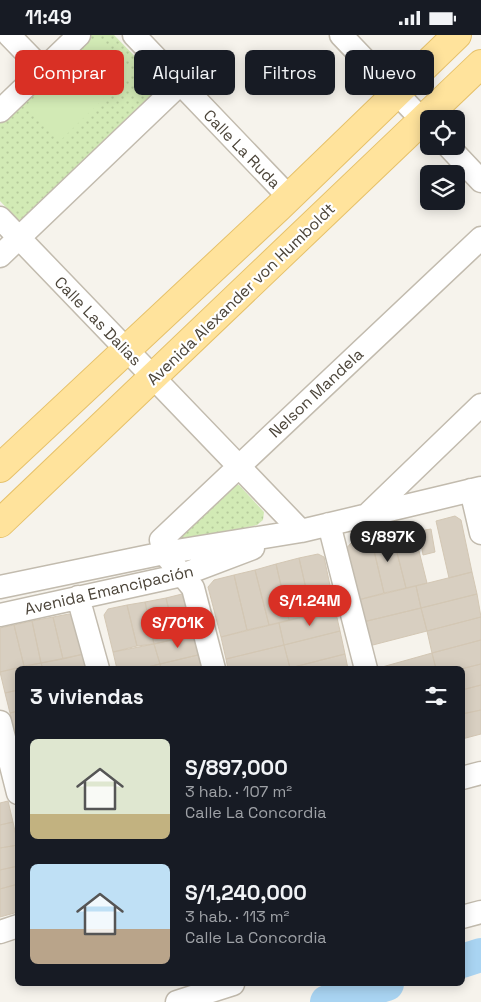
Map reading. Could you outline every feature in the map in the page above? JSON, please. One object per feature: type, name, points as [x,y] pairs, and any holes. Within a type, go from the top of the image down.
[{"type":"main road","points":[[434,58],[458,35]]},
{"type":"main road","name":"Avenida Alexander von Humboldt","points":[[439,110],[481,64]]},
{"type":"main road","points":[[0,468],[395,95]]},
{"type":"main road","name":"Avenida Alexander von Humboldt","points":[[0,523],[153,377],[420,130]]},
{"type":"street","points":[[9,35],[23,50]]},
{"type":"street","points":[[63,50],[79,35]]},
{"type":"street","name":"Calle La Ruda","points":[[134,35],[148,50]]},
{"type":"street","points":[[341,35],[355,50]]},
{"type":"street","points":[[0,111],[16,95]]},
{"type":"street","points":[[0,256],[168,95]]},
{"type":"street","name":"Calle La Ruda","points":[[191,95],[289,197]]},
{"type":"street","points":[[399,95],[420,118]]},
{"type":"street","points":[[456,155],[481,181]]},
{"type":"street","name":"Calle Las Dalias","points":[[0,218],[301,531]]},
{"type":"street","name":"Nelson Mandela","points":[[164,553],[161,540],[481,238]]},
{"type":"street","points":[[367,515],[481,405]]},
{"type":"street","points":[[476,489],[481,533]]},
{"type":"street","name":"Avenida Emancipación","points":[[0,587],[164,553],[301,531],[476,489]]},
{"type":"street","points":[[329,524],[365,666]]},
{"type":"street","name":"Avenida Emancipación","points":[[0,615],[182,575],[301,531]]},
{"type":"street","points":[[164,553],[193,588],[213,666]]},
{"type":"street","points":[[78,597],[97,666]]},
{"type":"street","points":[[0,722],[15,781]]},
{"type":"street","points":[[465,777],[481,773]]},
{"type":"street","points":[[465,916],[481,912]]},
{"type":"street","points":[[0,932],[15,926]]},
{"type":"street","points":[[177,1002],[227,986]]},
{"type":"green space","points":[[87,35],[114,35],[134,55],[134,95],[156,95],[20,222],[0,201],[0,119],[25,95],[124,95],[124,50],[71,50]]},
{"type":"green space","points":[[98,36],[112,50],[84,50]]},
{"type":"green space","points":[[124,63],[132,71],[124,79]]},
{"type":"green space","points":[[37,95],[107,95],[60,141],[26,106]]},
{"type":"green space","points":[[229,485],[239,485],[264,512],[263,520],[257,525],[177,543],[174,536]]},
{"type":"building","points":[[455,516],[461,520],[472,572],[449,578],[436,521]]},
{"type":"building","points":[[413,527],[427,583],[406,588],[392,533]]},
{"type":"building","points":[[431,529],[435,552],[423,555],[419,531]]},
{"type":"building","points":[[392,533],[406,588],[384,593],[371,538]]},
{"type":"building","points":[[371,538],[384,593],[358,600],[345,550],[351,543]]},
{"type":"building","points":[[318,554],[324,557],[335,609],[312,615],[299,558]]},
{"type":"building","points":[[299,558],[312,615],[289,620],[276,564]]},
{"type":"building","points":[[276,564],[289,620],[269,625],[255,570]]},
{"type":"building","points":[[255,570],[269,625],[247,630],[234,575]]},
{"type":"building","points":[[472,572],[477,594],[421,608],[416,586]]},
{"type":"building","points":[[234,575],[247,630],[221,637],[208,587],[214,580]]},
{"type":"building","points":[[416,586],[421,608],[363,622],[358,600]]},
{"type":"building","points":[[182,594],[188,597],[197,634],[176,639],[166,598]]},
{"type":"building","points":[[477,594],[481,617],[427,631],[421,608]]},
{"type":"building","points":[[166,598],[176,639],[154,644],[145,602]]},
{"type":"building","points":[[145,602],[154,644],[137,646],[127,605]]},
{"type":"building","points":[[127,605],[137,646],[113,652],[104,615],[108,609]]},
{"type":"building","points":[[421,608],[427,631],[369,646],[363,622]]},
{"type":"building","points":[[335,609],[340,631],[284,645],[279,623]]},
{"type":"building","points":[[69,614],[75,617],[84,654],[63,659],[53,617]]},
{"type":"building","points":[[53,617],[63,659],[41,663],[32,621]]},
{"type":"building","points":[[481,617],[481,640],[432,653],[427,631]]},
{"type":"building","points":[[32,621],[41,663],[24,666],[14,625]]},
{"type":"building","points":[[279,623],[284,645],[226,659],[221,637]]},
{"type":"building","points":[[14,625],[24,666],[15,666],[15,668],[0,672],[0,628]]},
{"type":"building","points":[[340,631],[345,654],[298,666],[289,666],[284,645]]},
{"type":"building","points":[[197,634],[202,654],[160,664],[154,644]]},
{"type":"building","points":[[481,640],[481,664],[465,668],[465,666],[435,666],[432,653]]},
{"type":"building","points":[[154,644],[160,664],[152,666],[116,666],[113,652]]},
{"type":"building","points":[[284,645],[289,666],[227,666],[226,659]]},
{"type":"building","points":[[432,653],[435,666],[386,666]]},
{"type":"building","points":[[84,654],[87,666],[42,666],[41,663]]},
{"type":"building","points":[[202,654],[204,666],[160,666],[160,664]]},
{"type":"building","points":[[345,654],[347,666],[298,666]]},
{"type":"building","points":[[41,663],[42,666],[27,666]]},
{"type":"building","points":[[481,664],[481,685],[465,689],[465,668]]},
{"type":"building","points":[[15,669],[15,691],[5,693],[0,672]]},
{"type":"building","points":[[481,685],[481,710],[465,713],[465,689]]},
{"type":"building","points":[[15,691],[15,712],[10,713],[5,693]]},
{"type":"building","points":[[481,710],[481,734],[465,738],[465,713]]},
{"type":"building","points":[[15,712],[15,735],[10,713]]},
{"type":"building","points":[[8,801],[13,822],[0,825],[0,803]]},
{"type":"building","points":[[13,822],[15,846],[0,848],[0,825]]},
{"type":"building","points":[[15,846],[15,867],[0,870],[0,848]]},
{"type":"building","points":[[15,867],[15,885],[0,889],[0,870]]},
{"type":"building","points":[[15,885],[15,913],[0,917],[0,889]]},
{"type":"waterway","points":[[465,960],[481,955]]},
{"type":"waterway","points":[[327,1002],[380,986]]}]
